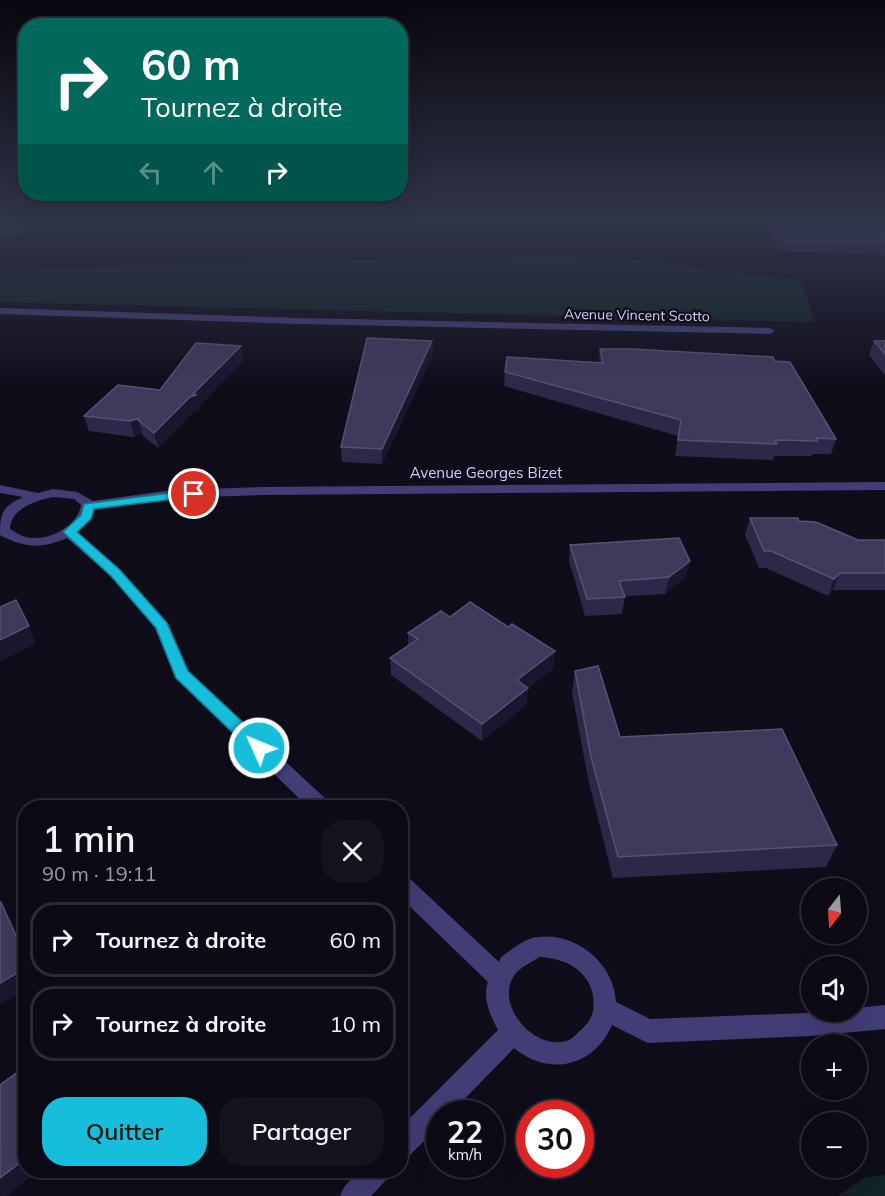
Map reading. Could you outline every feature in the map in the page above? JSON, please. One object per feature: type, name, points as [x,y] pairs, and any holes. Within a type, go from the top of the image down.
[{"type":"street","name":"Avenue Vincent Scotto","points":[[0,311],[770,331]]},
{"type":"street","name":"Avenue Georges Bizet","points":[[88,506],[172,495],[262,491],[885,486]]},
{"type":"street","points":[[0,489],[36,496]]},
{"type":"street","points":[[53,493],[70,494],[82,498],[88,506],[87,517],[69,532],[43,541],[18,540],[2,532],[1,524],[4,516],[12,508],[36,496],[53,493]]},
{"type":"street","points":[[69,532],[116,573],[162,626],[181,674],[314,800]]},
{"type":"street","points":[[408,891],[501,979]]},
{"type":"street","points":[[537,947],[561,949],[585,961],[597,975],[604,992],[606,1009],[601,1025],[592,1040],[578,1050],[561,1054],[543,1052],[525,1045],[512,1033],[503,1020],[498,1006],[501,979],[508,964],[522,953],[537,947]]},
{"type":"street","points":[[606,1009],[648,1031],[811,1024],[885,1017]]},
{"type":"street","points":[[408,1139],[512,1033]]},
{"type":"street","points":[[353,1196],[370,1178]]},
{"type":"green space","points":[[0,276],[761,276],[802,281],[814,322],[0,302]]},
{"type":"green space","points":[[885,1175],[885,1196],[838,1196],[864,1178]]},
{"type":"building","points":[[367,338],[432,341],[382,449],[341,447]]},
{"type":"building","points":[[874,341],[885,341],[885,354]]},
{"type":"building","points":[[196,343],[241,346],[193,394],[196,395],[190,397],[154,433],[138,420],[140,418],[130,421],[84,416],[118,385],[160,390]]},
{"type":"building","points":[[600,349],[773,357],[775,361],[790,362],[836,439],[775,440],[777,444],[678,440],[681,420],[505,372],[507,357],[603,363]]},
{"type":"building","points":[[750,518],[798,518],[799,521],[816,522],[858,540],[884,540],[885,573],[840,573],[834,579],[771,551],[764,551]]},
{"type":"building","points":[[679,538],[690,561],[669,577],[619,581],[625,597],[587,599],[570,545]]},
{"type":"building","points":[[16,600],[29,626],[0,640],[0,607]]},
{"type":"building","points":[[470,602],[508,627],[512,624],[555,651],[517,680],[528,688],[482,724],[390,658],[418,639],[408,633],[441,611],[450,617]]},
{"type":"building","points":[[598,666],[620,737],[782,729],[837,845],[618,857],[591,757],[575,671]]},
{"type":"building","points":[[0,903],[18,941],[18,973],[0,983]]},
{"type":"building","points":[[18,1072],[18,1164],[0,1178],[0,1085]]},
{"type":"route","points":[[194,494],[88,506],[87,517],[69,532],[116,573],[162,626],[181,674],[259,748]]}]
